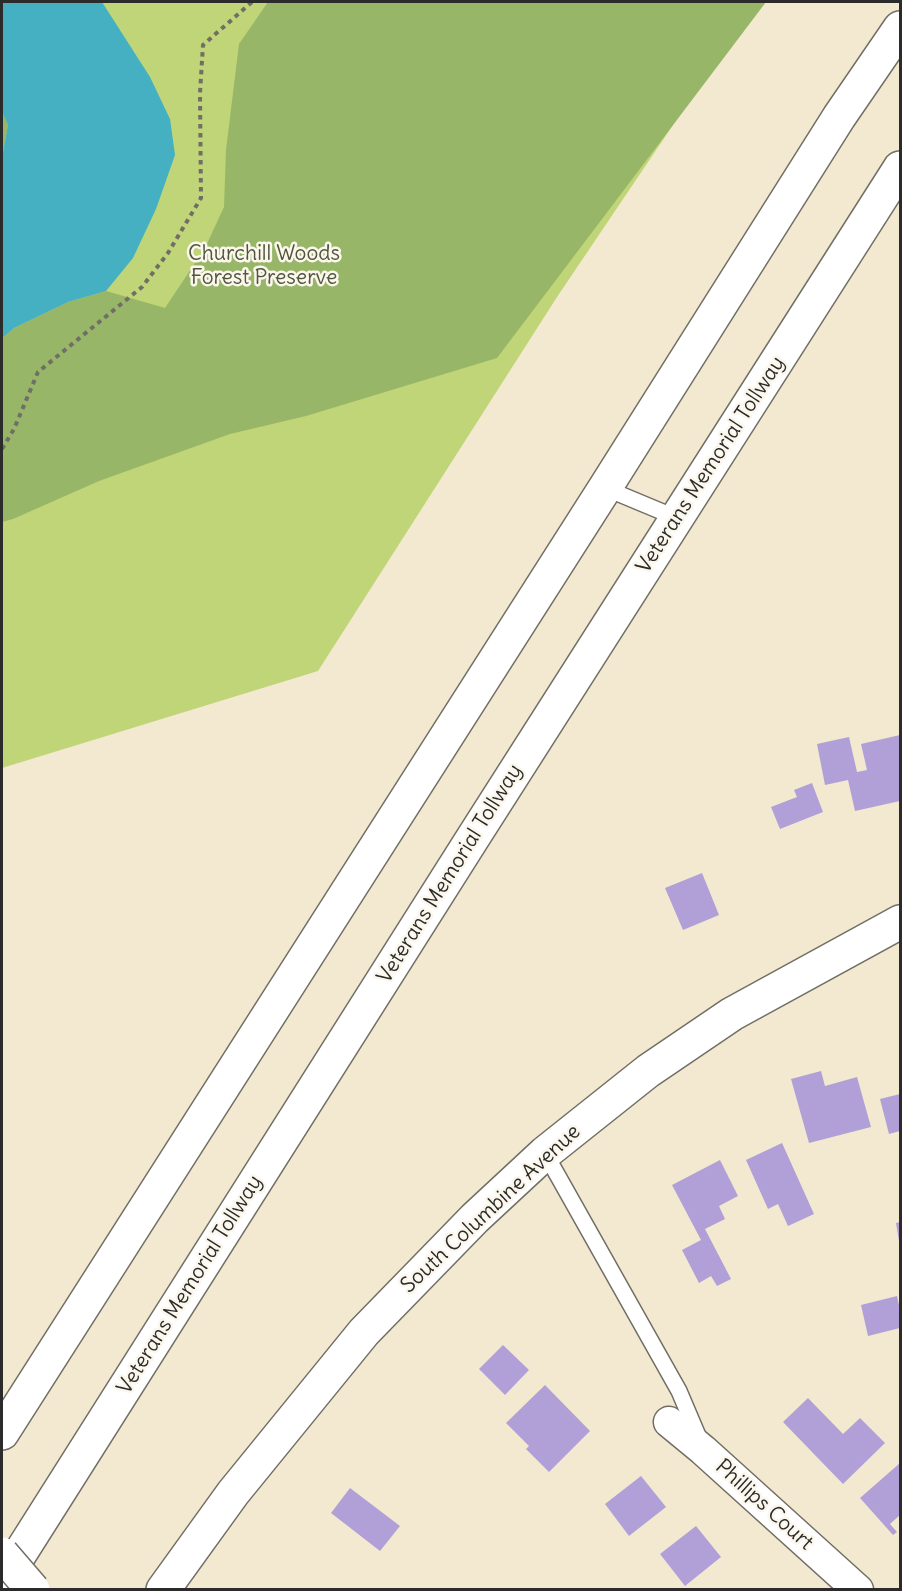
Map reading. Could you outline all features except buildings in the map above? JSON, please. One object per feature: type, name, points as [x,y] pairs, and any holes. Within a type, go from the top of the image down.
[{"type":"main road","points":[[2,1433],[839,117],[900,28]]},
{"type":"main road","name":"Veterans Memorial Tollway","points":[[2,1582],[900,168]]},
{"type":"main road","name":"South Columbine Avenue","points":[[164,1590],[233,1493],[364,1332],[475,1218],[545,1153],[648,1071],[732,1014],[900,922]]},
{"type":"main road","points":[[2,1554],[33,1590]]},
{"type":"street","name":"Phillips Court","points":[[669,1422],[858,1590]]},
{"type":"lane","points":[[605,488],[677,518]]},
{"type":"lane","points":[[545,1153],[679,1391],[703,1450]]},
{"type":"path","points":[[2,449],[14,429],[38,372],[142,287],[168,254],[201,198],[202,45],[252,2]]},
{"type":"green space","name":"Churchill Woods Forest Preserve","points":[[2,2],[756,2],[557,297],[318,671],[2,768]]},
{"type":"green space","points":[[268,2],[766,2],[497,358],[306,416],[230,434],[99,481],[2,522],[2,338],[14,328],[68,302],[106,291],[165,308],[205,248],[224,207],[226,150],[239,44]]},
{"type":"green space","points":[[2,112],[8,125],[2,158]]},
{"type":"water","points":[[2,2],[102,2],[150,77],[170,119],[175,155],[156,209],[133,258],[106,291],[68,302],[14,328],[2,338],[2,158],[8,125],[2,112]]}]
